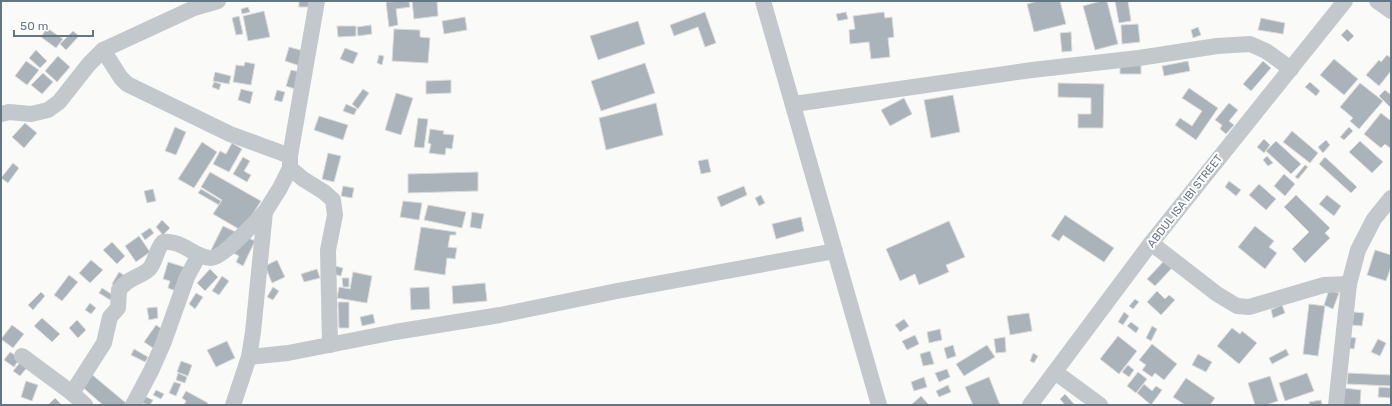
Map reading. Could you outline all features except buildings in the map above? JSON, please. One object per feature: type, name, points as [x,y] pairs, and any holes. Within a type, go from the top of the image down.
[{"type":"street","points":[[1,114],[10,112],[31,114],[48,110],[59,102],[89,64],[103,50],[194,8],[218,1]]},
{"type":"street","points":[[72,393],[104,343],[110,317],[118,308],[119,290],[126,283],[150,268],[158,248],[163,242],[170,241],[178,243],[199,255],[212,258],[220,254],[237,240],[265,212],[280,188],[290,162],[317,1]]},
{"type":"street","points":[[763,1],[794,104],[879,405]]},
{"type":"street","name":"ABDUL ISA IBI STREET","points":[[1030,405],[1151,243],[1345,1]]},
{"type":"street","points":[[1377,1],[1391,11]]},
{"type":"street","points":[[794,104],[1032,70],[1139,58],[1218,46],[1250,44],[1266,51],[1291,69]]},
{"type":"street","points":[[103,50],[121,78],[127,84],[290,162],[303,179],[324,192],[333,200],[335,215],[328,250],[330,345]]},
{"type":"street","points":[[1336,405],[1349,284],[1358,250],[1374,219],[1391,198]]},
{"type":"street","points":[[233,405],[249,357],[254,332],[265,212]]},
{"type":"street","points":[[1151,243],[1217,294],[1237,306],[1249,306],[1324,285],[1349,284]]},
{"type":"street","points":[[249,357],[288,353],[395,332],[500,315],[617,291],[835,251]]},
{"type":"street","points":[[133,405],[157,358],[187,277],[199,255]]},
{"type":"street","points":[[22,356],[72,393],[85,405]]},
{"type":"street","points":[[1055,372],[1100,405]]}]
